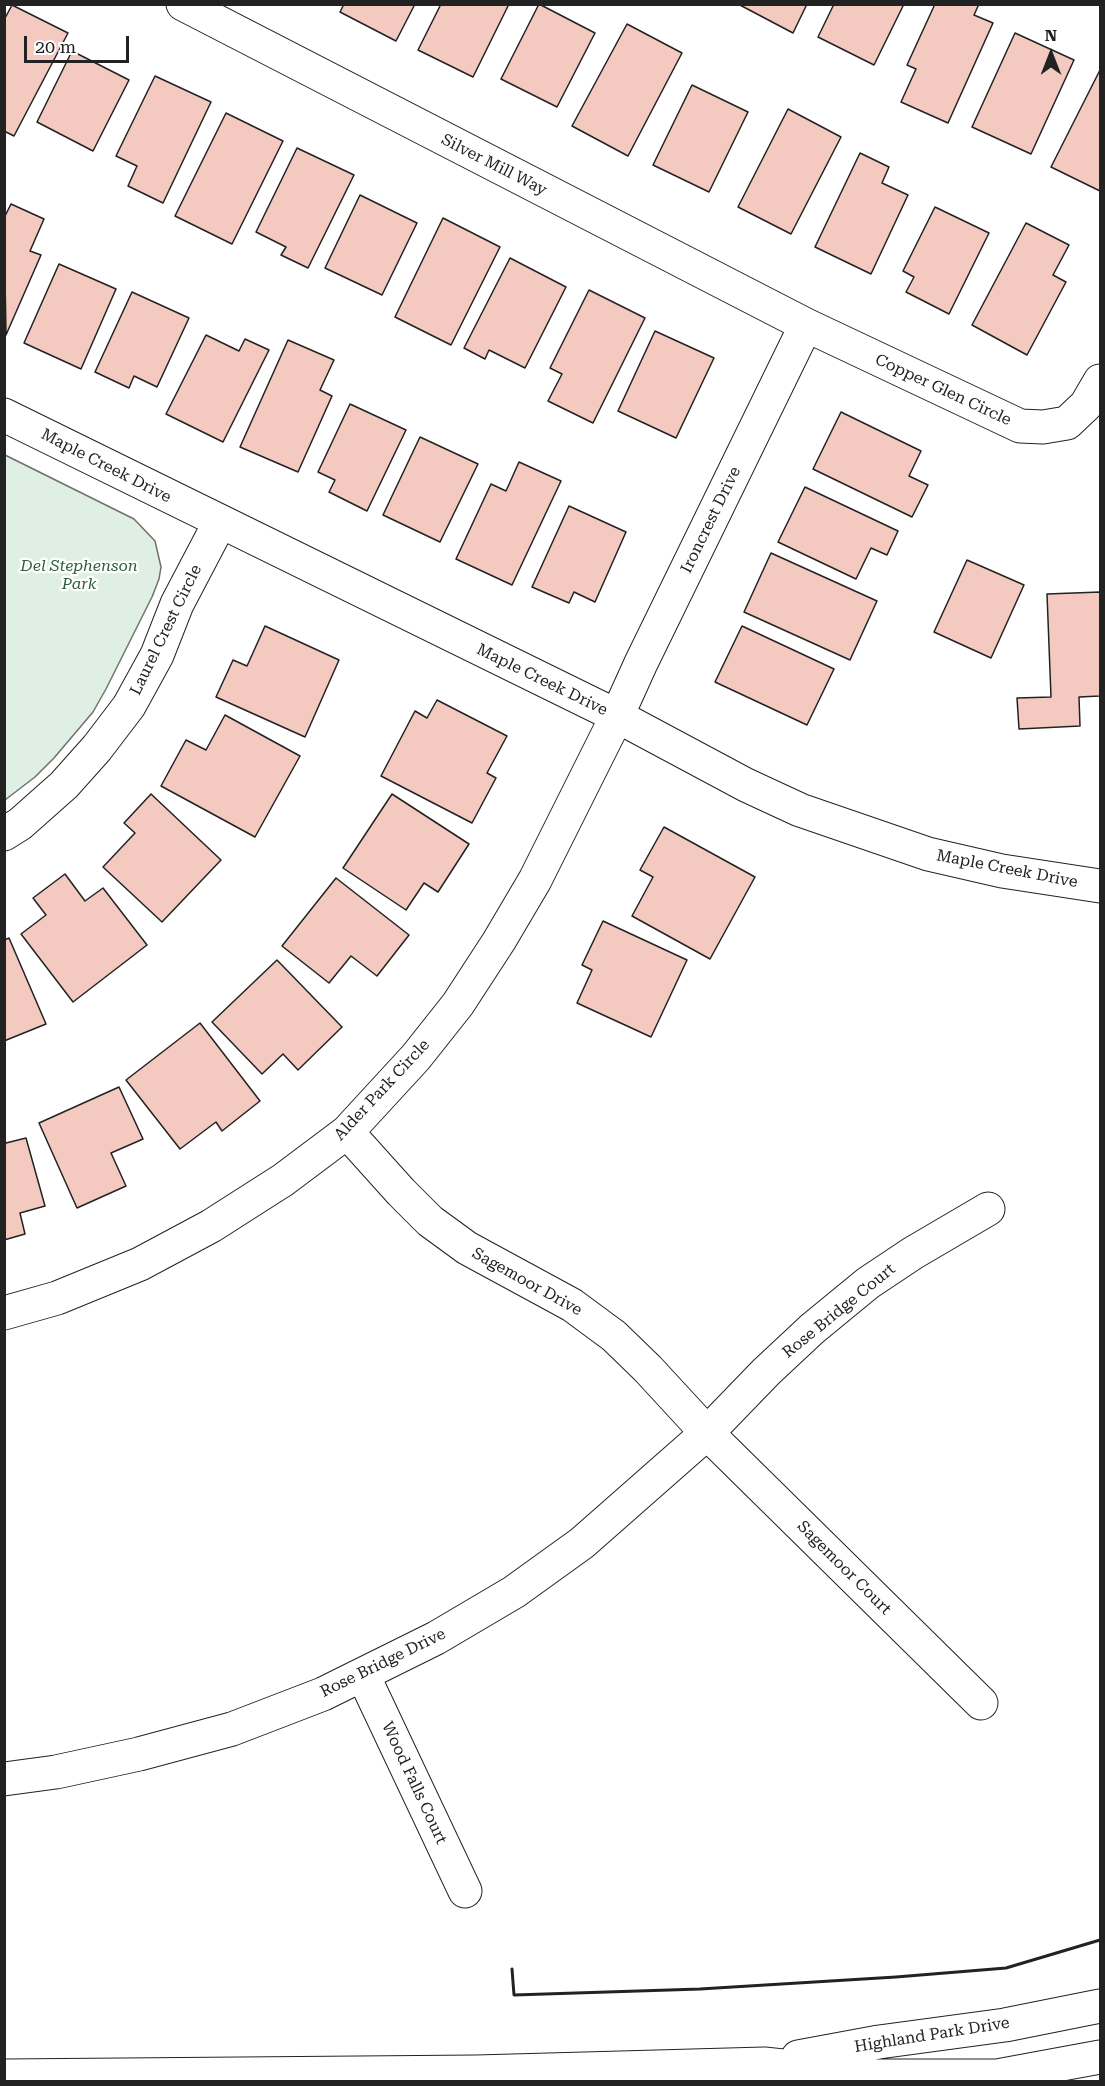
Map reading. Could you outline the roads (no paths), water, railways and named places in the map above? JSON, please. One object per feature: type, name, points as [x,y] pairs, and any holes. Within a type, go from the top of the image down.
[{"type":"street","name":"Silver Mill Way","points":[[183,4],[806,325]]},
{"type":"street","name":"Copper Glen Circle","points":[[806,325],[1020,426],[1043,427],[1067,423],[1086,405],[1101,381]]},
{"type":"street","name":"Ironcrest Drive","points":[[617,716],[806,325]]},
{"type":"street","name":"Maple Creek Drive","points":[[4,415],[617,716],[746,785],[800,810],[928,854],[1002,871],[1101,886]]},
{"type":"street","name":"Laurel Crest Circle","points":[[4,834],[20,824],[64,785],[97,748],[129,706],[157,655],[177,604],[220,522]]},
{"type":"street","name":"Alder Park Circle","points":[[4,1313],[57,1298],[140,1264],[211,1226],[284,1180],[347,1132],[416,1057],[470,986],[535,880],[617,716]]},
{"type":"street","name":"Sagemoor Drive","points":[[347,1132],[400,1192],[430,1221],[467,1248],[572,1305],[614,1336],[707,1433]]},
{"type":"street","name":"Rose Bridge Court","points":[[707,1433],[766,1372],[812,1329],[868,1283],[913,1252],[988,1209]]},
{"type":"street","name":"Rose Bridge Drive","points":[[4,1779],[56,1772],[139,1754],[232,1729],[323,1694],[363,1675],[436,1638],[514,1592],[582,1543],[707,1433]]},
{"type":"street","name":"Sagemoor Court","points":[[707,1433],[981,1703]]},
{"type":"street","name":"Wood Falls Court","points":[[363,1675],[465,1891]]},
{"type":"street","name":"Highland Park Drive","points":[[764,2064],[879,2042],[1005,2025],[1101,2006]]},
{"type":"street","name":"Highland Park Drive","points":[[4,2076],[170,2078],[764,2064],[877,2076],[997,2076],[1101,2056]]},
{"type":"park label","name":"Del Stephenson Park","points":[[79,575]]}]
